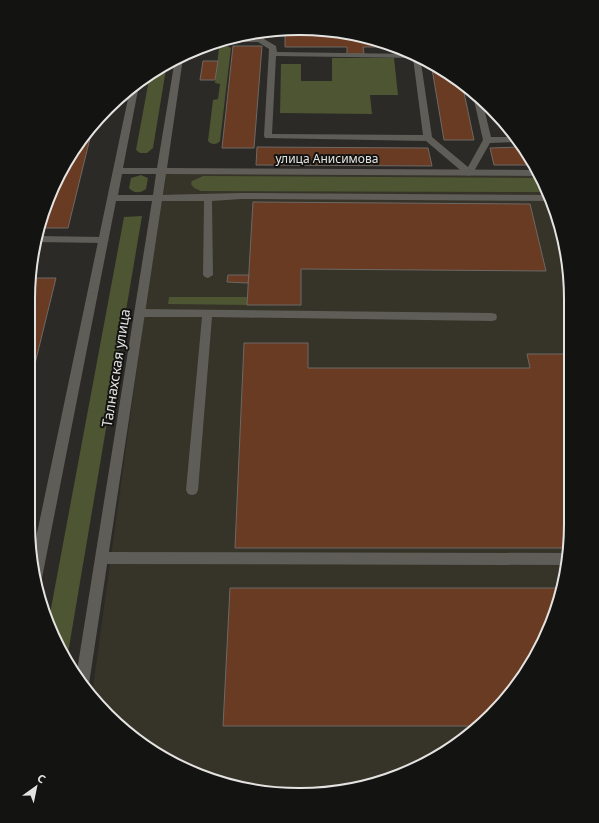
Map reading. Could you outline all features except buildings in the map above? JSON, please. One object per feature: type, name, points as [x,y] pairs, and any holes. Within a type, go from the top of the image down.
[{"type":"street","name":"Талнахская улица","points":[[83,675],[178,64]]},
{"type":"street","points":[[38,563],[134,93]]},
{"type":"street","name":"улица Анисимова","points":[[118,171],[532,173]]},
{"type":"street","points":[[112,198],[158,198]]},
{"type":"lane","points":[[248,40],[260,40],[272,48],[268,136],[428,138],[469,173],[487,140],[479,105]]},
{"type":"lane","points":[[272,54],[403,56]]},
{"type":"lane","points":[[417,62],[428,138]]},
{"type":"lane","points":[[487,140],[510,140]]},
{"type":"lane","points":[[158,198],[208,198],[241,196],[544,198]]},
{"type":"lane","points":[[208,198],[208,275]]},
{"type":"lane","points":[[42,239],[104,240]]},
{"type":"lane","points":[[140,313],[492,317]]},
{"type":"lane","points":[[192,490],[207,314]]},
{"type":"lane","points":[[102,558],[562,559]]},
{"type":"shaded area","points":[[167,169],[530,170],[550,214],[562,265],[564,300],[564,524],[562,558],[550,609],[529,656],[509,685],[487,711],[461,733],[432,753],[416,761],[385,774],[368,779],[334,786],[300,788],[265,786],[214,774],[167,753],[138,733],[112,711],[93,688],[145,309]]},
{"type":"green space","points":[[227,46],[231,48],[220,141],[214,144],[208,141],[213,100],[218,99],[220,84],[215,83],[219,48]]},
{"type":"green space","points":[[332,58],[394,58],[398,95],[370,95],[372,114],[280,113],[281,64],[301,64],[301,81],[332,81]]},
{"type":"green space","points":[[166,71],[153,148],[147,153],[140,153],[136,150],[148,83]]},
{"type":"green space","points":[[141,175],[148,178],[146,189],[140,192],[135,192],[129,188],[131,178]]},
{"type":"green space","points":[[203,176],[534,178],[541,192],[201,191],[194,188],[191,184],[192,181]]},
{"type":"green space","points":[[142,216],[68,652],[50,612],[124,217]]},
{"type":"green space","points":[[169,297],[247,297],[247,305],[168,304]]}]
